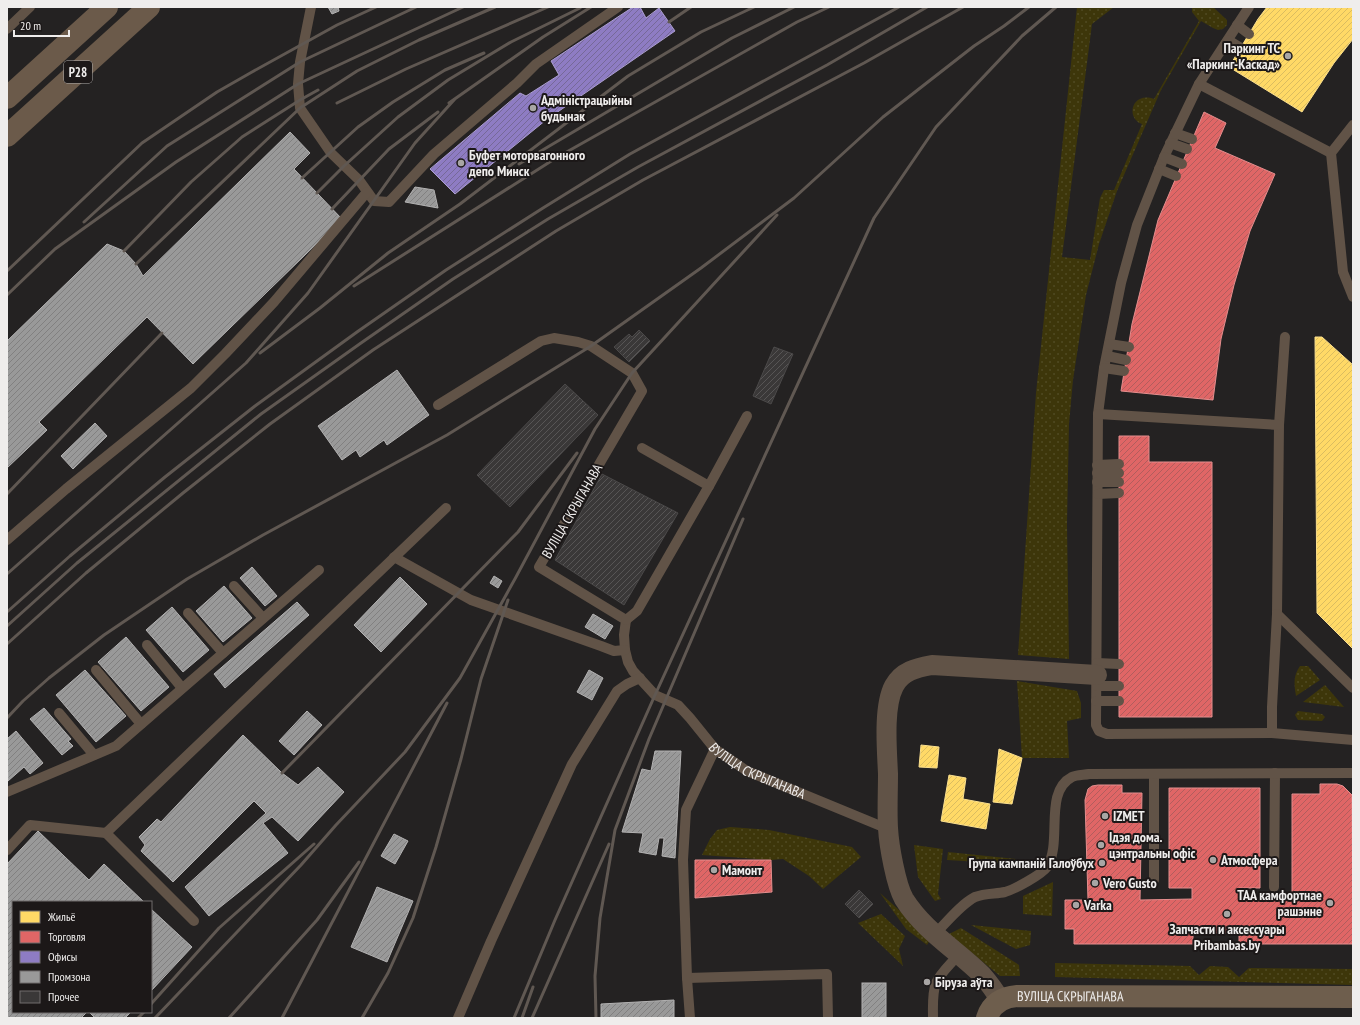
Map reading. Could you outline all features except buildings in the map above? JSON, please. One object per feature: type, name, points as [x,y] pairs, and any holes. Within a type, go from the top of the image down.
[{"type":"main road","name":"Р28","points":[[7,98],[107,7]]},
{"type":"main road","name":"Р28","points":[[7,136],[149,7]]},
{"type":"street","name":"ВУЛІЦА СКРЫГАНАВА","points":[[1097,674],[932,665],[912,669],[902,676],[894,687],[889,703],[887,726],[888,829],[896,877],[903,898],[913,911],[935,934],[982,975],[1000,1000],[1009,997],[1029,996],[1353,997]]},
{"type":"street","points":[[987,1018],[988,1014],[1000,1000]]},
{"type":"lane","points":[[7,29],[30,7]]},
{"type":"lane","points":[[311,7],[303,43],[298,84],[300,108],[331,152],[359,180],[374,201],[389,202],[434,154],[517,83],[536,64],[618,7]]},
{"type":"lane","points":[[1249,7],[1200,84],[1170,143],[1135,232],[1120,283],[1104,368],[1098,414],[1096,725],[1099,731],[1107,734],[1272,733],[1353,740]]},
{"type":"lane","points":[[1237,25],[1249,34]]},
{"type":"lane","points":[[1228,40],[1241,48]]},
{"type":"lane","points":[[1200,84],[1331,153]]},
{"type":"lane","points":[[1353,125],[1331,153],[1343,272],[1353,297]]},
{"type":"lane","points":[[1175,133],[1192,139]]},
{"type":"lane","points":[[1170,143],[1188,149]]},
{"type":"lane","points":[[1164,157],[1182,164]]},
{"type":"lane","points":[[1159,169],[1176,176]]},
{"type":"lane","points":[[7,540],[66,489],[191,388],[274,302],[367,192]]},
{"type":"lane","points":[[1272,733],[1277,614],[1279,425],[1285,337]]},
{"type":"lane","name":"ВУЛІЦА СКРЫГАНАВА","points":[[438,405],[541,341],[554,338],[591,346],[604,356],[632,373],[642,391],[539,567],[626,620],[624,635],[625,650],[628,662],[633,671],[655,694],[678,705],[715,749],[747,771],[888,829]]},
{"type":"lane","points":[[1109,344],[1129,347]]},
{"type":"lane","points":[[1107,356],[1126,360]]},
{"type":"lane","points":[[1104,368],[1124,371]]},
{"type":"lane","points":[[1098,414],[1279,425]]},
{"type":"lane","points":[[626,620],[637,611],[709,486],[747,416]]},
{"type":"lane","points":[[642,448],[709,486]]},
{"type":"lane","points":[[1097,473],[1119,473],[1097,473]]},
{"type":"lane","points":[[1098,494],[1119,494]]},
{"type":"lane","points":[[106,833],[446,508]]},
{"type":"lane","points":[[394,557],[471,600],[609,650],[625,650]]},
{"type":"lane","points":[[7,792],[116,746],[319,570]]},
{"type":"lane","points":[[234,586],[263,618]]},
{"type":"lane","points":[[188,613],[223,653]]},
{"type":"lane","points":[[1277,614],[1353,688]]},
{"type":"lane","points":[[147,645],[182,688]]},
{"type":"lane","points":[[1097,674],[1119,664]]},
{"type":"lane","points":[[96,670],[141,724]]},
{"type":"lane","points":[[1097,674],[1119,686]]},
{"type":"lane","points":[[458,1018],[491,941],[572,764],[617,691],[640,678]]},
{"type":"lane","points":[[1096,701],[1119,701]]},
{"type":"lane","points":[[58,713],[94,755]]},
{"type":"lane","points":[[690,1018],[687,978],[683,860],[686,810],[715,749]]},
{"type":"lane","points":[[1274,887],[1275,773]]},
{"type":"lane","points":[[935,934],[968,901],[977,896],[1006,892],[1029,881],[1046,868],[1053,850],[1056,798],[1062,784],[1072,776],[1090,774],[1353,773]]},
{"type":"lane","points":[[1154,774],[1154,880]]},
{"type":"lane","points":[[7,850],[30,825],[106,833],[194,921]]},
{"type":"lane","points":[[933,1018],[933,1002],[936,984],[943,972],[958,955]]},
{"type":"lane","points":[[687,978],[827,974],[828,1018]]},
{"type":"shaded area","points":[[1077,7],[1114,7],[1092,24],[1062,257],[1090,260],[1100,198],[1104,190],[1114,190],[1142,124],[1134,117],[1134,104],[1142,98],[1154,99],[1199,21],[1192,12],[1192,7],[1213,7],[1227,20],[1227,25],[1223,29],[1218,30],[1201,21],[1161,90],[1117,191],[1099,244],[1086,295],[1073,380],[1069,424],[1067,524],[1069,659],[1018,655],[1036,393]]},
{"type":"shaded area","points":[[1300,666],[1308,666],[1320,680],[1296,696],[1295,680],[1296,673]]},
{"type":"shaded area","points":[[1017,681],[1077,691],[1081,703],[1081,718],[1067,721],[1069,758],[1022,758]]},
{"type":"shaded area","points":[[1325,685],[1344,707],[1303,702]]},
{"type":"shaded area","points":[[1298,711],[1322,714],[1325,717],[1322,721],[1298,720],[1295,715]]},
{"type":"shaded area","points":[[730,827],[769,830],[852,847],[861,857],[823,889],[809,876],[783,859],[771,860],[702,855],[710,839],[717,830]]},
{"type":"shaded area","points":[[914,845],[943,849],[938,894],[941,899],[935,901],[918,877]]},
{"type":"shaded area","points":[[948,852],[1016,859],[1014,864],[947,860]]},
{"type":"shaded area","points":[[1053,882],[1052,916],[1023,914],[1023,896]]},
{"type":"shaded area","points":[[880,893],[926,934],[930,940],[927,945],[906,929]]},
{"type":"shaded area","points":[[881,914],[905,936],[899,949],[903,966],[858,923]]},
{"type":"shaded area","points":[[971,925],[1031,931],[1030,945],[1016,949]]},
{"type":"shaded area","points":[[961,928],[1019,965],[1020,976],[1000,976],[949,934]]},
{"type":"shaded area","points":[[1055,963],[1190,966],[1199,975],[1210,966],[1228,967],[1239,977],[1249,968],[1353,969],[1353,985],[1055,977]]},
{"type":"railway","points":[[7,271],[142,143],[217,92],[337,25],[376,7]]},
{"type":"railway","points":[[84,222],[167,146],[300,62],[416,7]]},
{"type":"railway","points":[[7,295],[55,249],[176,162],[298,84],[463,7]]},
{"type":"railway","points":[[136,264],[300,108],[357,71],[419,40],[495,7]]},
{"type":"railway","points":[[337,103],[406,69],[548,7]]},
{"type":"railway","points":[[449,103],[543,37],[591,7]]},
{"type":"railway","points":[[669,22],[691,7]]},
{"type":"railway","points":[[260,353],[320,308],[388,253],[460,204],[628,76],[701,32],[754,7]]},
{"type":"railway","points":[[519,164],[732,38],[794,7]]},
{"type":"railway","points":[[354,286],[556,158],[797,22],[829,7]]},
{"type":"railway","points":[[7,612],[70,556],[165,477],[255,406],[446,270],[630,154],[899,7]]},
{"type":"railway","points":[[7,626],[77,563],[261,414],[453,279],[548,219],[638,167],[827,65],[927,7]]},
{"type":"railway","points":[[7,644],[86,573],[183,493],[270,424],[373,350],[556,231],[643,180],[864,63],[963,7]]},
{"type":"railway","points":[[7,718],[23,701],[49,678],[104,635],[187,579],[263,535],[447,435],[591,346],[701,268],[794,198],[883,117],[974,46],[1029,7]]},
{"type":"railway","points":[[514,1018],[555,920],[655,695],[874,218],[936,127],[1022,36],[1056,7]]},
{"type":"railway","points":[[317,193],[344,166],[398,117],[448,80],[511,42],[580,8]]},
{"type":"railway","points":[[302,178],[358,127],[393,102],[445,70],[484,53]]},
{"type":"railway","points":[[124,251],[191,182],[242,137],[318,90]]},
{"type":"railway","points":[[7,574],[246,363],[308,293],[415,143],[454,100]]},
{"type":"railway","points":[[332,209],[389,149],[438,112]]},
{"type":"railway","points":[[155,1018],[301,865],[336,825],[405,752],[460,678],[595,429],[632,373],[777,215]]},
{"type":"railway","points":[[7,494],[162,333]]},
{"type":"railway","points":[[282,773],[518,532],[577,453]]},
{"type":"railway","points":[[596,1018],[595,976],[600,918],[615,830],[649,739],[743,519]]},
{"type":"railway","points":[[362,1018],[388,973],[413,918],[436,847],[461,759],[481,679],[508,600]]},
{"type":"railway","points":[[282,1018],[447,703]]},
{"type":"railway","points":[[152,1003],[219,928],[314,844]]},
{"type":"railway","points":[[532,1018],[609,844]]},
{"type":"railway","points":[[229,1018],[317,920],[359,862]]},
{"type":"railway","points":[[522,1018],[533,987]]},
{"type":"railway","points":[[138,1018],[143,1013]]},
{"type":"place","name":"Паркинг ТС «Паркинг-Каскад»","points":[[1288,56]]},
{"type":"place","name":"Адміністрацыйны будынак","points":[[533,108]]},
{"type":"place","name":"Буфет моторвагонного депо Минск","points":[[461,163]]},
{"type":"place","name":"IZMET","points":[[1105,816]]},
{"type":"place","name":"Ідэя дома. цэнтральны офіс","points":[[1101,845]]},
{"type":"place","name":"Атмосфера","points":[[1213,860]]},
{"type":"place","name":"Група кампаній Галоўбух","points":[[1102,863]]},
{"type":"place","name":"Мамонт","points":[[714,870]]},
{"type":"place","name":"Vero Gusto","points":[[1095,883]]},
{"type":"place","name":"ТАА камфортнае рашэнне","points":[[1330,903]]},
{"type":"place","name":"Varka","points":[[1076,905]]},
{"type":"place","name":"Запчасти и аксессуары Pribambas.by","points":[[1227,914]]},
{"type":"place","name":"Біруза аўта","points":[[927,982]]}]
